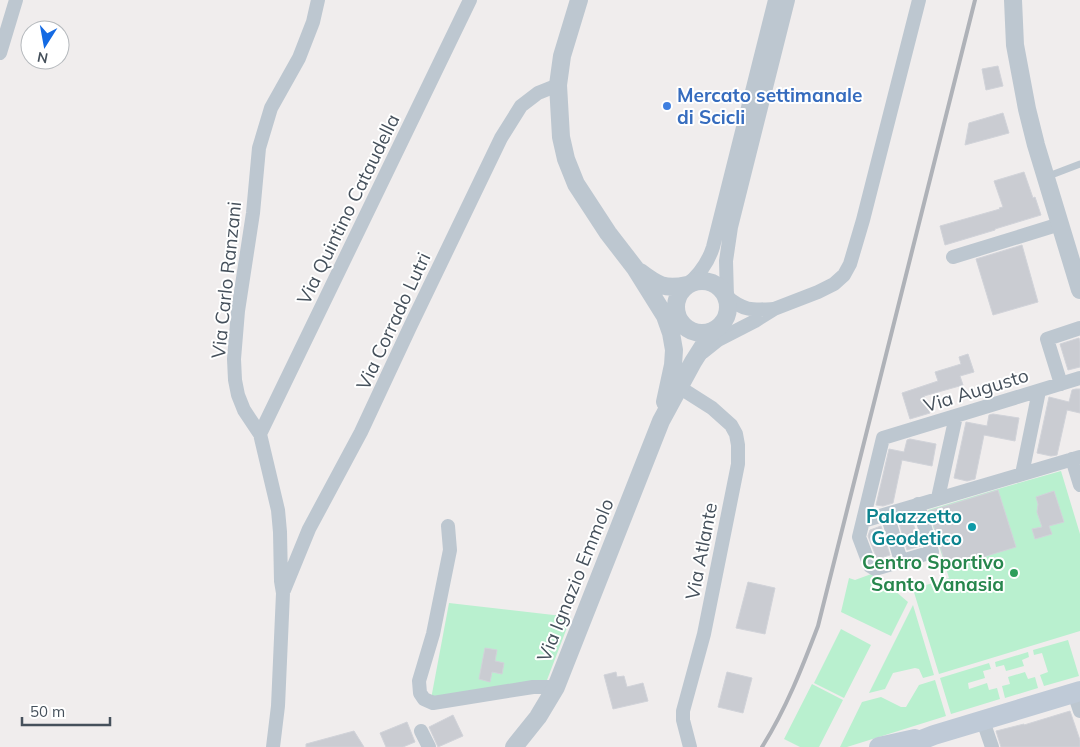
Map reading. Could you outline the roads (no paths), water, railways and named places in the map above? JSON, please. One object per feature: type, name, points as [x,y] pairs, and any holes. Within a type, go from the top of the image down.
[{"type":"main road","points":[[904,747],[936,741],[983,721],[1078,698]]},
{"type":"main road","points":[[878,747],[936,741]]},
{"type":"street","points":[[0,53],[16,0]]},
{"type":"street","name":"Via Carlo Ranzani","points":[[273,747],[278,706],[283,593],[278,510],[260,434],[244,410],[238,395],[234,358],[238,311],[253,213],[259,148],[271,108],[299,58],[318,0]]},
{"type":"street","name":"Via Quintino Cataudella","points":[[260,434],[470,0]]},
{"type":"street","points":[[579,0],[562,56],[558,85],[561,137],[566,160],[576,184],[608,233],[676,321],[696,333],[734,331]]},
{"type":"street","points":[[662,421],[673,365],[674,350],[671,334],[676,321],[676,303],[680,293],[704,268],[713,247],[775,0]]},
{"type":"street","points":[[662,421],[693,362],[712,332],[721,326],[727,317],[729,307],[726,261],[728,242],[788,0]]},
{"type":"street","points":[[1013,0],[1014,45],[1036,145],[1080,290]]},
{"type":"street","points":[[693,362],[718,340],[774,309],[834,284],[844,275],[850,264],[863,220],[914,1]]},
{"type":"street","name":"Via Corrado Lutri","points":[[283,593],[309,530],[361,432],[502,138],[521,106],[538,93],[558,85]]},
{"type":"street","points":[[952,257],[1060,224]]},
{"type":"street","points":[[635,268],[652,282],[664,287],[676,288],[694,282],[710,282],[717,285],[737,305],[753,310],[774,309]]},
{"type":"street","points":[[1061,384],[1047,339],[1080,328]]},
{"type":"street","name":"Via Augusto","points":[[863,521],[883,438],[1080,378]]},
{"type":"street","name":"Via Atlante","points":[[679,387],[712,408],[731,424],[736,434],[738,445],[738,464],[704,634],[683,710],[683,720],[690,747]]},
{"type":"street","points":[[1022,474],[1039,391]]},
{"type":"street","points":[[938,498],[956,416]]},
{"type":"street","name":"Via Ignazio Emmolo","points":[[515,746],[538,717],[556,687],[662,421]]},
{"type":"street","points":[[918,504],[932,552],[900,558],[875,569],[870,566],[859,537],[863,521],[887,514],[918,504],[938,498],[1076,458],[1080,485]]},
{"type":"street","points":[[887,514],[900,558]]},
{"type":"street","points":[[448,526],[450,550],[433,634],[419,680],[420,693],[424,699],[432,703],[533,687],[556,687]]},
{"type":"street","points":[[983,721],[992,747]]},
{"type":"street","points":[[421,731],[429,747]]},
{"type":"lane","points":[[1046,178],[1080,164]]},
{"type":"railway","points":[[762,747],[771,733],[800,673],[818,626],[975,0]]},
{"type":"place","name":"Mercato settimanale di Scicli","points":[[667,106]]},
{"type":"place","name":"Palazzetto Geodetico","points":[[972,527]]},
{"type":"place","name":"Centro Sportivo Santo Vanasia","points":[[1014,573]]}]
